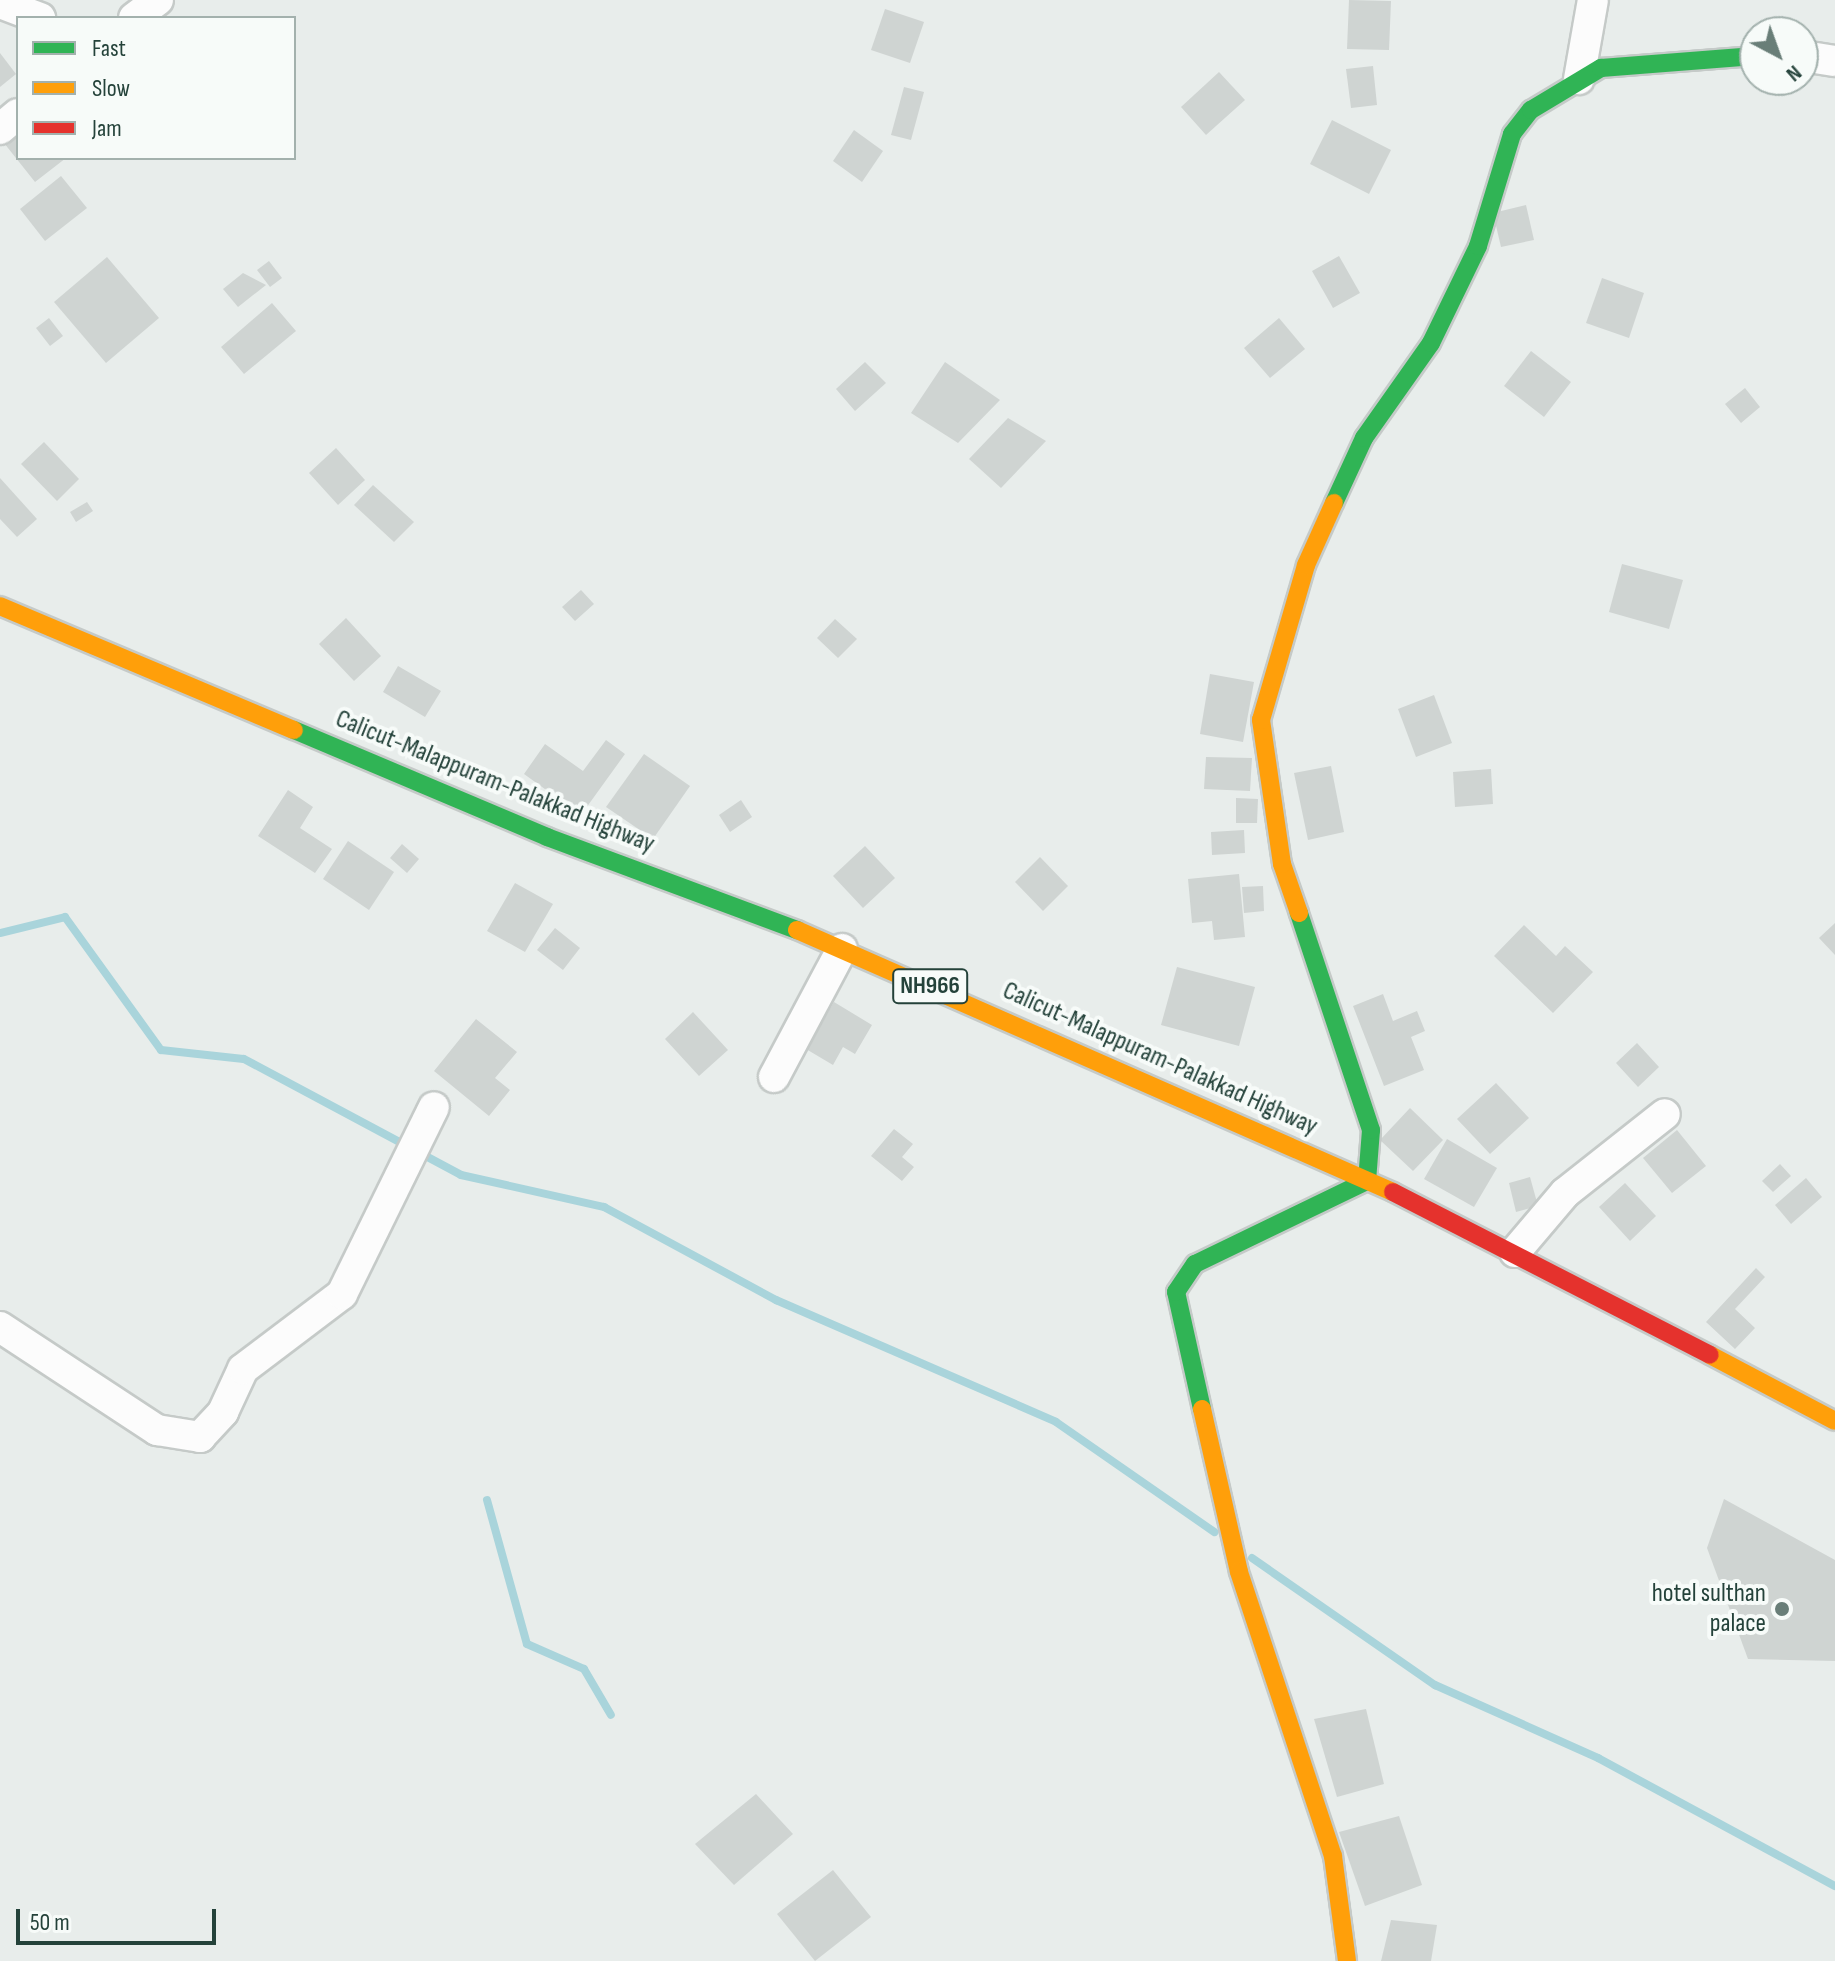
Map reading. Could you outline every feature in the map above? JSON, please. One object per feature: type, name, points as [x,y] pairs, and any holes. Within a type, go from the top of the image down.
[{"type":"main road","points":[[1347,1961],[1333,1856],[1239,1572],[1210,1461],[1176,1292],[1195,1264],[1367,1181],[1371,1130],[1282,864],[1261,720],[1306,565],[1364,438],[1431,343],[1478,246],[1512,134],[1531,110],[1601,68],[1739,57]]},
{"type":"main road","name":"Calicut-Malappuram-Palakkad Highway","points":[[0,606],[547,837],[842,949],[1367,1181],[1515,1252],[1835,1421]]},
{"type":"street","points":[[137,16],[158,0]]},
{"type":"street","points":[[1579,79],[1593,0]]},
{"type":"street","points":[[0,3],[35,16]]},
{"type":"street","points":[[0,129],[16,116]]},
{"type":"street","points":[[774,1077],[842,949]]},
{"type":"street","points":[[1515,1252],[1565,1193],[1665,1114]]},
{"type":"street","points":[[0,1327],[157,1430],[200,1437],[223,1412],[243,1369],[342,1294],[366,1256],[402,1167],[427,1118]]},
{"type":"building","points":[[1349,0],[1391,1],[1389,50],[1347,49]]},
{"type":"building","points":[[885,9],[924,22],[910,63],[871,50]]},
{"type":"building","points":[[0,53],[16,74],[0,87]]},
{"type":"building","points":[[1373,66],[1377,105],[1351,108],[1346,69]]},
{"type":"building","points":[[1219,72],[1245,100],[1206,135],[1181,107]]},
{"type":"building","points":[[904,87],[924,92],[911,140],[891,135]]},
{"type":"building","points":[[1332,120],[1391,150],[1369,194],[1310,164]]},
{"type":"building","points":[[854,130],[883,151],[862,182],[833,161]]},
{"type":"building","points":[[16,134],[16,158],[4,143]]},
{"type":"building","points":[[18,160],[63,160],[35,182]]},
{"type":"building","points":[[61,176],[87,208],[45,241],[20,209]]},
{"type":"building","points":[[1526,205],[1534,240],[1501,247],[1493,213]]},
{"type":"building","points":[[1339,256],[1360,293],[1333,308],[1312,271]]},
{"type":"building","points":[[107,257],[159,318],[106,363],[54,302]]},
{"type":"building","points":[[269,261],[282,278],[270,287],[257,270]]},
{"type":"building","points":[[243,273],[266,285],[238,307],[223,289]]},
{"type":"building","points":[[1602,278],[1644,293],[1629,338],[1586,323]]},
{"type":"building","points":[[272,303],[296,331],[244,374],[221,347]]},
{"type":"building","points":[[49,318],[63,336],[50,346],[36,328]]},
{"type":"building","points":[[1279,318],[1305,349],[1270,378],[1244,348]]},
{"type":"building","points":[[1531,351],[1571,382],[1544,417],[1504,386]]},
{"type":"building","points":[[865,362],[886,383],[855,411],[836,389]]},
{"type":"building","points":[[945,362],[1000,400],[958,443],[911,413]]},
{"type":"building","points":[[1745,388],[1760,407],[1741,423],[1725,404]]},
{"type":"building","points":[[1008,418],[1046,441],[1001,488],[969,459]]},
{"type":"building","points":[[44,442],[79,479],[57,501],[21,464]]},
{"type":"building","points":[[336,448],[365,480],[338,505],[309,473]]},
{"type":"building","points":[[0,478],[37,519],[17,537],[0,519]]},
{"type":"building","points":[[373,485],[414,522],[394,542],[354,505]]},
{"type":"building","points":[[87,502],[93,511],[76,522],[70,512]]},
{"type":"building","points":[[1622,564],[1683,580],[1669,629],[1609,612]]},
{"type":"building","points":[[581,590],[594,604],[575,621],[562,607]]},
{"type":"building","points":[[346,618],[381,656],[354,681],[319,644]]},
{"type":"building","points":[[835,619],[857,639],[838,658],[817,638]]},
{"type":"building","points":[[398,666],[441,691],[425,717],[383,692]]},
{"type":"building","points":[[1210,674],[1254,682],[1243,742],[1200,734]]},
{"type":"building","points":[[1434,695],[1452,743],[1416,757],[1398,709]]},
{"type":"building","points":[[606,740],[625,754],[581,815],[524,774],[545,744],[583,771]]},
{"type":"building","points":[[644,754],[690,786],[653,839],[606,807]]},
{"type":"building","points":[[1206,757],[1252,758],[1250,791],[1204,789]]},
{"type":"building","points":[[1331,766],[1344,832],[1308,840],[1294,773]]},
{"type":"building","points":[[1491,769],[1493,804],[1455,807],[1453,772]]},
{"type":"building","points":[[288,790],[313,807],[300,828],[332,849],[315,873],[258,836]]},
{"type":"building","points":[[1236,798],[1258,799],[1257,823],[1236,823]]},
{"type":"building","points":[[741,800],[752,817],[730,832],[719,815]]},
{"type":"building","points":[[1244,830],[1245,853],[1212,855],[1211,832]]},
{"type":"building","points":[[348,841],[394,872],[369,910],[323,879]]},
{"type":"building","points":[[402,844],[419,859],[407,873],[390,858]]},
{"type":"building","points":[[865,846],[895,878],[863,908],[833,876]]},
{"type":"building","points":[[1040,857],[1068,886],[1043,911],[1015,882]]},
{"type":"building","points":[[1239,874],[1245,937],[1214,940],[1212,921],[1192,923],[1188,879]]},
{"type":"building","points":[[515,883],[553,904],[525,952],[487,931]]},
{"type":"building","points":[[1263,886],[1264,911],[1244,913],[1242,887]]},
{"type":"building","points":[[1835,923],[1835,955],[1819,938]]},
{"type":"building","points":[[1524,925],[1556,956],[1565,946],[1593,972],[1553,1013],[1494,956]]},
{"type":"building","points":[[555,928],[580,948],[563,970],[537,950]]},
{"type":"building","points":[[1177,967],[1255,987],[1239,1046],[1161,1025]]},
{"type":"building","points":[[1383,994],[1393,1021],[1417,1011],[1425,1031],[1411,1037],[1424,1070],[1384,1086],[1353,1006]]},
{"type":"building","points":[[834,1002],[872,1025],[855,1054],[843,1047],[833,1065],[806,1049]]},
{"type":"building","points":[[693,1012],[728,1050],[699,1076],[665,1039]]},
{"type":"building","points":[[476,1019],[517,1052],[495,1078],[510,1090],[489,1116],[434,1071]]},
{"type":"building","points":[[1637,1043],[1659,1067],[1638,1087],[1616,1063]]},
{"type":"building","points":[[1496,1083],[1529,1118],[1490,1154],[1457,1119]]},
{"type":"building","points":[[1410,1108],[1443,1140],[1413,1171],[1380,1140]]},
{"type":"building","points":[[894,1129],[913,1144],[902,1157],[914,1167],[902,1181],[871,1156]]},
{"type":"building","points":[[1677,1130],[1706,1166],[1672,1193],[1643,1158]]},
{"type":"building","points":[[1447,1139],[1497,1168],[1474,1207],[1424,1179]]},
{"type":"building","points":[[1780,1164],[1791,1176],[1773,1192],[1762,1181]]},
{"type":"building","points":[[1530,1177],[1538,1206],[1516,1212],[1509,1183]]},
{"type":"building","points":[[1806,1178],[1822,1197],[1791,1224],[1775,1205]]},
{"type":"building","points":[[1625,1183],[1656,1216],[1630,1241],[1599,1207]]},
{"type":"building","points":[[1756,1268],[1765,1277],[1735,1309],[1755,1328],[1735,1349],[1706,1322]]},
{"type":"building","name":"hotel sulthan palace","points":[[1724,1499],[1835,1560],[1835,1661],[1748,1659],[1707,1548]]},
{"type":"building","points":[[1366,1709],[1384,1784],[1337,1797],[1314,1719]]},
{"type":"building","points":[[756,1794],[793,1834],[734,1885],[695,1844]]},
{"type":"building","points":[[1399,1816],[1422,1885],[1365,1906],[1339,1832]]},
{"type":"building","points":[[833,1870],[871,1917],[815,1961],[777,1914]]},
{"type":"building","points":[[1391,1920],[1437,1925],[1431,1961],[1381,1961]]},
{"type":"waterway","points":[[0,933],[65,917],[161,1050],[244,1059],[461,1175],[604,1207],[776,1300],[1056,1422],[1214,1532]]},
{"type":"waterway","points":[[487,1500],[527,1644],[584,1669],[611,1715]]},
{"type":"waterway","points":[[1252,1558],[1435,1685],[1598,1758],[1835,1886]]},
{"type":"traffic: fast","points":[[1334,503],[1364,438],[1431,343],[1478,246],[1512,134],[1531,110],[1601,68],[1739,57]]},
{"type":"traffic: fast","points":[[294,730],[547,837],[797,930]]},
{"type":"traffic: fast","points":[[1202,1409],[1176,1292],[1195,1264],[1367,1181],[1371,1130],[1299,913]]},
{"type":"traffic: slow","points":[[1299,913],[1282,864],[1261,720],[1306,565],[1334,503]]},
{"type":"traffic: slow","points":[[0,606],[294,730]]},
{"type":"traffic: slow","points":[[797,930],[1393,1192]]},
{"type":"traffic: slow","points":[[1710,1355],[1835,1421]]},
{"type":"traffic: slow","points":[[1202,1409],[1239,1572],[1333,1856],[1347,1961]]},
{"type":"traffic: jam","points":[[1393,1192],[1710,1355]]},
{"type":"place","name":"hotel sulthan palace","points":[[1782,1609]]}]
